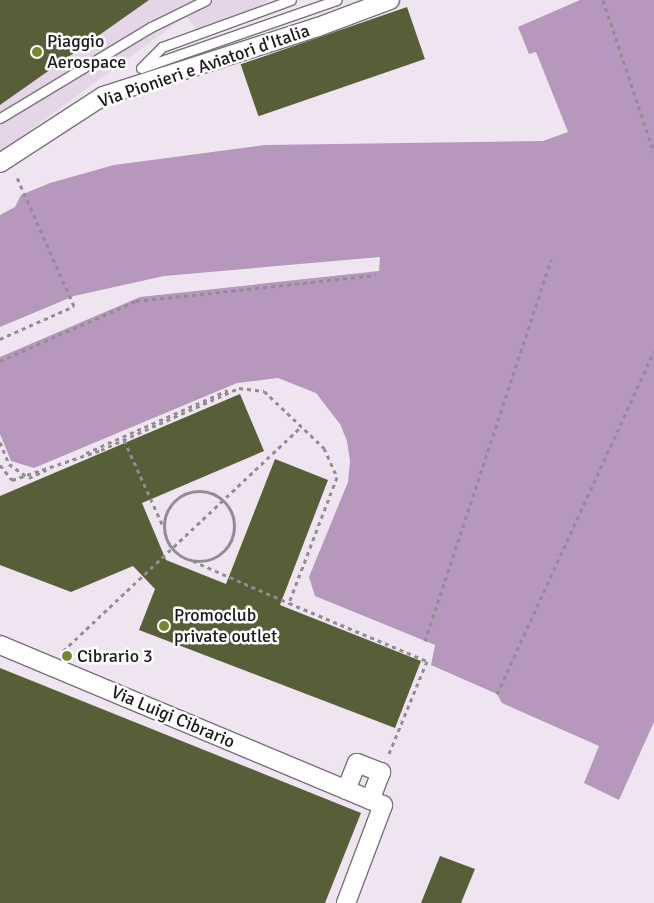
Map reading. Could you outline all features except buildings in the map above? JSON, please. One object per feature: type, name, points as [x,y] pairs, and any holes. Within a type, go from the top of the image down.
[{"type":"street","name":"Via Pionieri e Aviatori d'Italia","points":[[0,163],[103,96],[143,75],[318,27],[390,0]]},
{"type":"street","name":"Via Luigi Cibrario","points":[[0,645],[370,800]]},
{"type":"street","points":[[346,790],[358,763],[381,772],[370,800],[383,805],[346,903]]},
{"type":"lane","points":[[0,118],[151,27],[206,0]]},
{"type":"lane","points":[[143,75],[162,47],[230,24],[291,0]]},
{"type":"lane","points":[[143,75],[234,34],[336,0]]},
{"type":"path","points":[[602,0],[654,152]]},
{"type":"path","points":[[0,339],[74,306],[18,181]]},
{"type":"path","points":[[425,641],[552,259]]},
{"type":"path","points":[[0,361],[136,302],[376,274]]},
{"type":"path","points":[[497,694],[654,351]]},
{"type":"path","points":[[0,465],[12,480],[124,440],[240,388],[264,391],[324,448],[337,477],[289,603]]},
{"type":"path","points":[[0,442],[9,464],[29,478],[228,390]]},
{"type":"path","points":[[48,665],[302,427]]},
{"type":"path","points":[[124,440],[164,527],[172,549],[191,560],[427,661],[381,772]]},
{"type":"path","points":[[164,527],[171,505],[190,492],[207,493],[223,501],[233,521],[230,543],[213,558],[191,560]]},
{"type":"shaded area","points":[[0,0],[269,0],[253,10],[197,30],[186,16],[0,152]]},
{"type":"shaded area","points":[[580,0],[654,0],[654,722],[619,800],[584,783],[599,746],[502,703],[497,694],[431,665],[435,645],[315,596],[309,577],[348,482],[350,461],[347,441],[340,424],[316,393],[278,378],[237,383],[34,468],[11,461],[0,434],[0,357],[140,297],[379,271],[380,257],[164,276],[74,296],[0,327],[0,215],[15,207],[21,195],[50,183],[114,165],[265,145],[543,141],[568,132],[536,52],[529,54],[518,27]]},
{"type":"place","name":"Piaggio Aerospace","points":[[37,52]]},
{"type":"place","name":"Promoclub private outlet","points":[[164,626]]},
{"type":"place","name":"Cibrario 3","points":[[67,656]]}]
